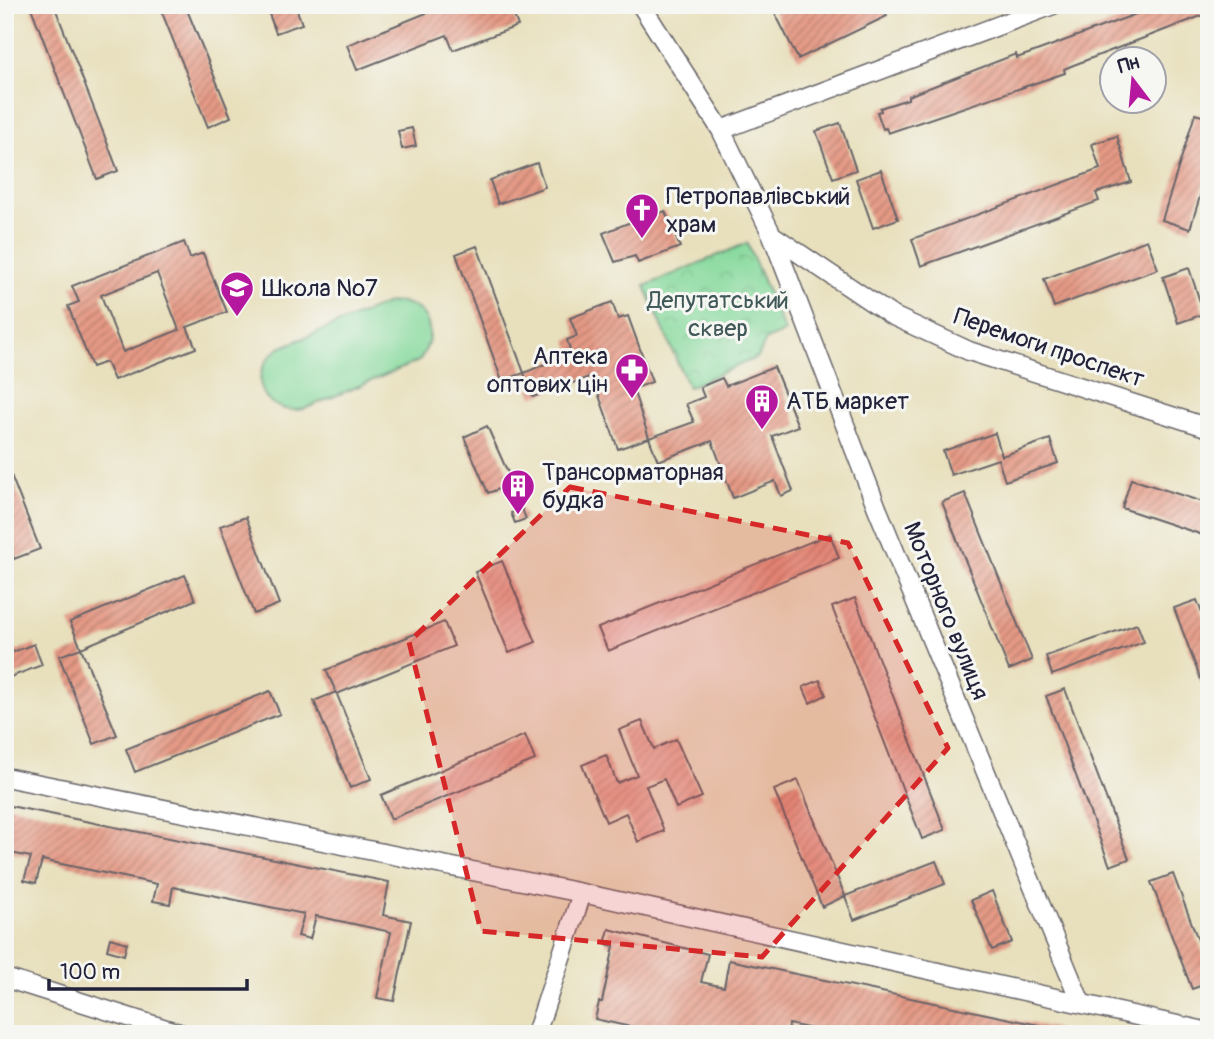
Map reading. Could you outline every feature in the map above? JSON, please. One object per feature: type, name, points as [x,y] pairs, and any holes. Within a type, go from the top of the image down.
[{"type":"street","name":"Моторного вулиця","points":[[641,5],[721,130],[772,235],[877,508],[1081,1003]]},
{"type":"street","points":[[721,130],[1053,5]]},
{"type":"street","name":"Перемоги проспект","points":[[772,235],[891,315],[969,351],[1209,428]]},
{"type":"street","points":[[5,778],[582,893],[1209,1032]]},
{"type":"street","points":[[536,1034],[582,893]]},
{"type":"street","points":[[5,978],[182,1034]]},
{"type":"highlighted area","points":[[570,487],[848,543],[948,748],[762,957],[481,931],[409,642]]},
{"type":"green space","name":"Депутатський сквер","points":[[747,243],[785,332],[766,340],[758,357],[688,387],[645,286]]},
{"type":"green space","points":[[400,302],[419,311],[428,325],[428,342],[419,361],[304,409],[289,410],[268,400],[262,391],[260,380],[269,358],[280,348],[388,303]]},
{"type":"building","points":[[30,5],[54,5],[118,171],[97,179]]},
{"type":"building","points":[[159,5],[185,5],[231,117],[208,127]]},
{"type":"building","points":[[285,5],[295,5],[302,24],[276,33],[268,11]]},
{"type":"building","points":[[446,5],[510,5],[518,26],[453,50],[447,35],[357,70],[347,45]]},
{"type":"building","points":[[771,5],[882,5],[887,16],[798,59]]},
{"type":"building","points":[[1160,5],[1209,5],[1209,13],[1123,46],[1098,46],[1098,56],[1064,69],[1065,73],[888,133],[886,128],[883,129],[877,112],[881,111],[880,108],[1016,54],[1017,58]]},
{"type":"building","points":[[1195,114],[1209,118],[1209,167],[1190,229],[1162,220]]},
{"type":"building","points":[[840,123],[856,170],[833,178],[816,131]]},
{"type":"building","points":[[412,128],[416,146],[402,149],[398,131]]},
{"type":"building","points":[[1117,136],[1131,182],[1096,193],[1099,201],[921,266],[912,239],[1100,169],[1092,144]]},
{"type":"building","points":[[537,163],[545,187],[498,204],[490,180]]},
{"type":"building","points":[[881,170],[898,219],[873,228],[856,179]]},
{"type":"building","name":"Петропавлівський храм","points":[[652,207],[656,215],[665,211],[680,247],[638,263],[635,256],[615,262],[603,233],[636,220],[634,214]]},
{"type":"building","points":[[1147,240],[1158,269],[1054,307],[1044,279]]},
{"type":"building","points":[[184,242],[190,258],[203,253],[227,312],[187,327],[196,348],[114,380],[106,362],[92,367],[68,306],[79,302],[72,286]],"holes":[[[157,273],[179,330],[123,352],[101,295]]]},
{"type":"building","points":[[477,246],[524,373],[502,381],[456,254]]},
{"type":"building","points":[[1189,268],[1204,314],[1178,323],[1163,277]]},
{"type":"building","points":[[612,302],[618,319],[628,316],[652,382],[633,389],[649,438],[618,449],[592,376],[533,397],[524,373],[571,353],[567,340],[577,336],[570,318]]},
{"type":"building","name":"АТБ маркет","points":[[774,367],[798,426],[772,436],[793,491],[781,496],[775,481],[733,498],[712,441],[658,461],[649,438],[694,422],[686,404],[704,397],[700,387],[722,378],[726,386]]},
{"type":"building","points":[[487,426],[513,484],[488,493],[464,437]]},
{"type":"building","points":[[995,433],[1002,456],[1050,439],[1058,463],[1005,481],[998,459],[951,475],[943,451]]},
{"type":"building","points":[[5,460],[40,549],[14,559],[5,536]]},
{"type":"building","points":[[1131,479],[1209,504],[1209,537],[1122,508]]},
{"type":"building","points":[[965,493],[1032,660],[1009,670],[942,502]]},
{"type":"building","name":"Трансорматорная будка","points":[[522,509],[526,519],[515,523],[511,513]]},
{"type":"building","points":[[246,517],[279,604],[254,614],[220,526]]},
{"type":"building","points":[[830,534],[839,558],[608,651],[598,628]]},
{"type":"building","points":[[502,561],[536,642],[509,653],[475,572]]},
{"type":"building","points":[[185,575],[195,600],[81,648],[70,622]]},
{"type":"building","points":[[855,598],[945,830],[922,839],[832,607]]},
{"type":"building","points":[[1197,600],[1209,632],[1208,699],[1174,608]]},
{"type":"building","points":[[444,622],[454,646],[337,694],[326,670]]},
{"type":"building","points":[[1137,624],[1144,642],[1052,675],[1046,656]]},
{"type":"building","points":[[34,644],[42,665],[5,679],[5,655]]},
{"type":"building","points":[[81,648],[117,735],[94,744],[59,656]]},
{"type":"building","points":[[820,680],[826,695],[810,703],[803,687]]},
{"type":"building","points":[[1065,689],[1129,859],[1110,866],[1046,696]]},
{"type":"building","points":[[270,691],[280,714],[135,772],[126,749]]},
{"type":"building","points":[[336,692],[371,779],[350,788],[314,701]]},
{"type":"building","points":[[642,721],[654,749],[676,739],[702,797],[676,808],[664,779],[646,786],[664,831],[638,842],[626,813],[606,822],[582,765],[606,755],[617,783],[637,775],[619,730]]},
{"type":"building","points":[[525,735],[535,760],[391,819],[381,795]]},
{"type":"building","points":[[798,780],[845,896],[822,907],[774,790]]},
{"type":"building","points":[[5,805],[389,882],[383,915],[411,921],[394,1001],[377,998],[391,932],[316,916],[310,939],[298,936],[304,914],[173,887],[170,904],[153,901],[157,884],[42,860],[36,883],[24,880],[31,857],[5,852]]},
{"type":"building","points":[[936,861],[945,884],[854,920],[845,896]]},
{"type":"building","points":[[1173,874],[1209,969],[1209,983],[1192,989],[1151,882]]},
{"type":"building","points":[[992,891],[1012,942],[992,950],[971,900]]},
{"type":"building","points":[[609,929],[708,954],[701,982],[724,987],[729,960],[1058,1029],[1058,1034],[1020,1034],[980,1025],[979,1034],[835,1034],[789,1024],[788,1034],[662,1034],[595,1019],[599,1002],[602,1002],[614,946],[605,944]]},
{"type":"building","points":[[110,938],[127,943],[124,955],[107,950]]},
{"type":"place","name":"Петропавлівський храм","points":[[642,240]]},
{"type":"place","name":"Школа №7","points":[[237,318]]},
{"type":"place","name":"Аптека оптових цін","points":[[632,400]]},
{"type":"place","name":"АТБ маркет","points":[[762,431]]},
{"type":"place","name":"Трансорматорная будка","points":[[518,516]]}]
